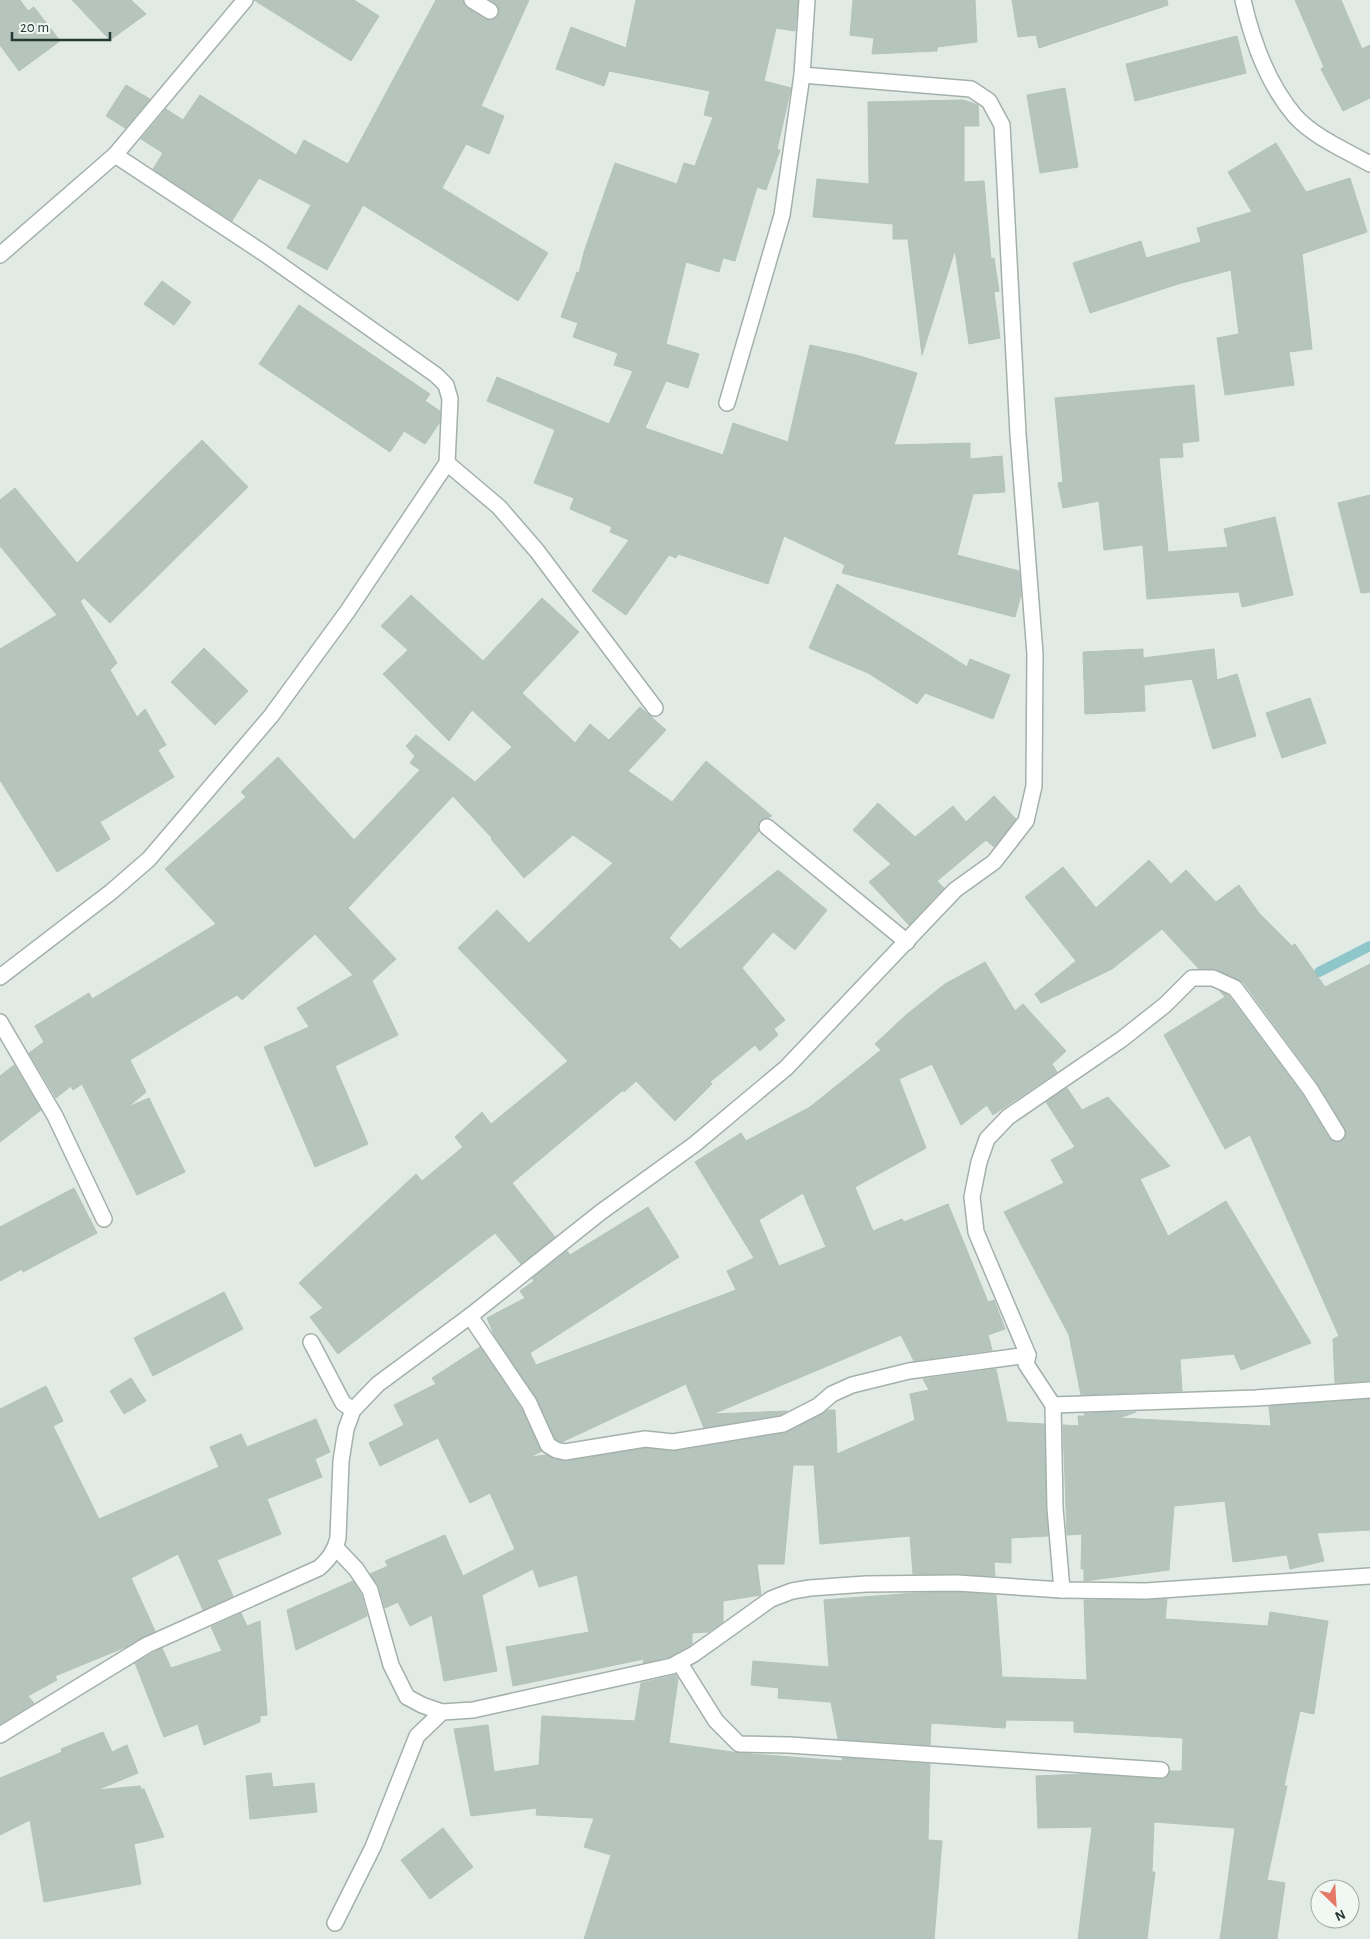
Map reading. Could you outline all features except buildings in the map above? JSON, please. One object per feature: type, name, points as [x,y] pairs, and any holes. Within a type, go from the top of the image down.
[{"type":"street","points":[[0,254],[116,155],[245,0]]},
{"type":"street","points":[[472,0],[490,11]]},
{"type":"street","points":[[727,403],[782,215],[802,75],[807,0]]},
{"type":"street","points":[[1242,0],[1260,55],[1275,86],[1296,116],[1315,132],[1370,164]]},
{"type":"street","points":[[0,1735],[147,1645],[319,1568],[336,1548],[341,1461],[346,1429],[353,1410],[378,1384],[470,1316],[600,1212],[695,1144],[786,1068],[956,890],[994,862],[1026,821],[1034,786],[1035,654],[1018,434],[1002,125],[989,101],[971,88],[802,75]]},
{"type":"street","points":[[0,976],[111,892],[149,859],[271,716],[348,612],[447,463],[450,399],[446,385],[436,375],[262,252],[116,155]]},
{"type":"street","points":[[447,463],[499,507],[537,551],[655,708]]},
{"type":"street","points":[[767,827],[907,942]]},
{"type":"street","points":[[1062,1590],[1055,1508],[1053,1405],[1026,1364],[1028,1355],[976,1232],[972,1197],[979,1162],[987,1139],[1008,1117],[1122,1039],[1164,1006],[1192,978],[1212,978],[1235,988],[1310,1089],[1337,1133]]},
{"type":"street","points":[[0,1022],[55,1116],[104,1220]]},
{"type":"street","points":[[470,1316],[530,1403],[548,1445],[556,1450],[565,1452],[645,1439],[673,1442],[784,1424],[818,1406],[832,1394],[852,1385],[909,1371],[1028,1355]]},
{"type":"street","points":[[311,1342],[343,1403],[353,1410]]},
{"type":"street","points":[[1053,1405],[1256,1398],[1370,1390]]},
{"type":"street","points":[[336,1548],[356,1569],[370,1590],[391,1664],[407,1697],[442,1712],[473,1710],[652,1671],[679,1662],[716,1639],[772,1599],[792,1591],[866,1584],[957,1583],[1062,1590],[1196,1589],[1370,1576]]},
{"type":"street","points":[[679,1662],[716,1721],[739,1744],[789,1745],[1161,1770]]},
{"type":"street","points":[[335,1923],[373,1847],[417,1736],[442,1712]]},
{"type":"waterway","points":[[1319,972],[1370,946]]}]
